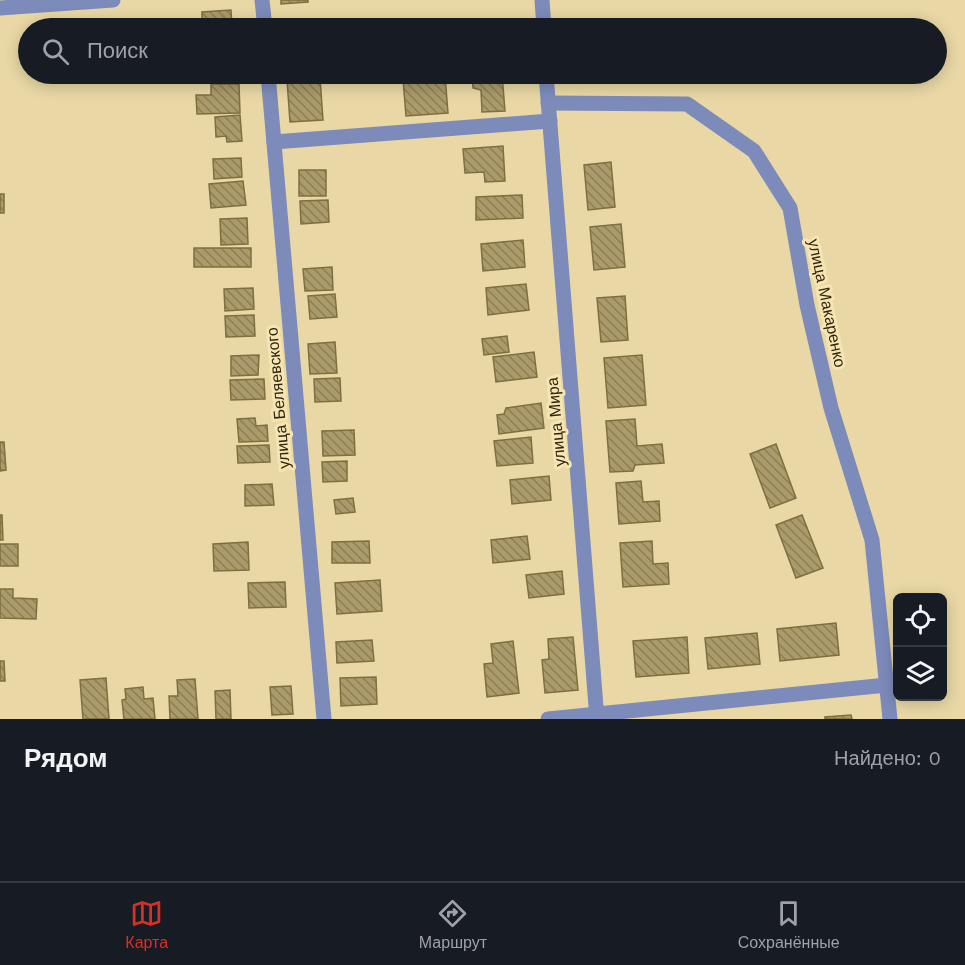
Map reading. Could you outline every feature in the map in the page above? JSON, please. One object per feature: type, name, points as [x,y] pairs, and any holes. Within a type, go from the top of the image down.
[{"type":"street","points":[[0,8],[113,0]]},
{"type":"street","points":[[262,0],[264,18]]},
{"type":"street","points":[[542,0],[543,18]]},
{"type":"street","name":"улица Беляевского","points":[[269,84],[324,719]]},
{"type":"street","name":"улица Мира","points":[[547,84],[597,717]]},
{"type":"street","name":"улица Макаренко","points":[[548,103],[687,104],[754,151],[790,208],[807,305],[831,408],[872,540],[891,719]]},
{"type":"street","points":[[274,142],[550,122]]},
{"type":"street","points":[[548,719],[597,717],[887,685]]},
{"type":"building","points":[[281,0],[308,0],[308,2],[281,4]]},
{"type":"building","points":[[231,10],[231,18],[202,18],[202,12]]},
{"type":"building","points":[[211,84],[239,84],[240,113],[197,114],[196,95],[211,95]]},
{"type":"building","points":[[287,84],[320,84],[323,120],[290,122]]},
{"type":"building","points":[[403,84],[446,84],[448,113],[406,116]]},
{"type":"building","points":[[473,84],[503,84],[505,111],[482,112],[481,90],[473,88]]},
{"type":"building","points":[[240,115],[242,141],[227,142],[226,136],[216,137],[215,117]]},
{"type":"building","points":[[503,146],[505,181],[485,182],[484,172],[465,173],[463,149]]},
{"type":"building","points":[[241,158],[242,177],[214,179],[213,159]]},
{"type":"building","points":[[611,162],[615,207],[588,210],[584,165]]},
{"type":"building","points":[[299,170],[326,170],[326,196],[299,196]]},
{"type":"building","points":[[243,181],[246,205],[211,208],[209,184]]},
{"type":"building","points":[[0,194],[4,194],[4,213],[0,213]]},
{"type":"building","points":[[522,195],[523,218],[476,220],[476,197]]},
{"type":"building","points":[[328,200],[329,222],[301,224],[300,201]]},
{"type":"building","points":[[247,218],[248,244],[221,245],[220,219]]},
{"type":"building","points":[[621,224],[625,267],[594,270],[590,227]]},
{"type":"building","points":[[523,240],[525,267],[483,271],[481,244]]},
{"type":"building","points":[[194,248],[251,248],[251,267],[194,267]]},
{"type":"building","points":[[332,267],[333,290],[305,291],[303,269]]},
{"type":"building","points":[[526,284],[529,310],[488,315],[486,288]]},
{"type":"building","points":[[253,288],[254,309],[225,311],[224,289]]},
{"type":"building","points":[[335,294],[337,317],[310,319],[308,296]]},
{"type":"building","points":[[625,296],[628,340],[601,342],[597,298]]},
{"type":"building","points":[[254,315],[255,336],[226,337],[225,316]]},
{"type":"building","points":[[507,336],[509,352],[484,355],[482,339]]},
{"type":"building","points":[[335,342],[337,373],[310,374],[308,344]]},
{"type":"building","points":[[534,352],[537,377],[496,382],[493,357]]},
{"type":"building","points":[[259,355],[258,375],[231,376],[231,356]]},
{"type":"building","points":[[642,355],[646,405],[608,408],[604,358]]},
{"type":"building","points":[[340,378],[341,401],[315,402],[314,379]]},
{"type":"building","points":[[264,379],[265,399],[231,400],[230,380]]},
{"type":"building","points":[[541,403],[544,428],[499,434],[497,415],[504,414],[506,408]]},
{"type":"building","points":[[255,418],[256,426],[267,425],[268,441],[239,442],[237,419]]},
{"type":"building","points":[[635,419],[637,446],[662,444],[664,463],[635,465],[633,471],[610,472],[606,421]]},
{"type":"building","points":[[354,430],[355,455],[323,456],[322,431]]},
{"type":"building","points":[[531,437],[533,463],[497,466],[494,441]]},
{"type":"building","points":[[0,442],[4,442],[6,470],[0,471]]},
{"type":"building","points":[[776,444],[796,498],[770,508],[750,454]]},
{"type":"building","points":[[269,445],[270,462],[238,463],[237,446]]},
{"type":"building","points":[[347,461],[347,481],[323,482],[322,462]]},
{"type":"building","points":[[549,476],[551,500],[512,504],[510,480]]},
{"type":"building","points":[[641,481],[643,502],[659,501],[660,521],[619,524],[616,483]]},
{"type":"building","points":[[272,484],[274,505],[245,506],[245,485]]},
{"type":"building","points":[[353,498],[355,512],[336,514],[334,500]]},
{"type":"building","points":[[0,515],[2,515],[3,540],[0,540]]},
{"type":"building","points":[[802,515],[823,568],[796,578],[776,525]]},
{"type":"building","points":[[527,536],[530,559],[493,563],[491,540]]},
{"type":"building","points":[[369,541],[370,563],[332,563],[332,542]]},
{"type":"building","points":[[652,541],[653,564],[668,563],[669,584],[623,587],[620,543]]},
{"type":"building","points":[[248,542],[249,570],[214,571],[213,544]]},
{"type":"building","points":[[0,544],[18,544],[18,566],[0,566]]},
{"type":"building","points":[[562,571],[564,594],[529,598],[526,575]]},
{"type":"building","points":[[380,580],[382,611],[337,614],[335,583]]},
{"type":"building","points":[[285,582],[286,607],[249,608],[248,583]]},
{"type":"building","points":[[0,589],[13,589],[13,598],[37,599],[36,619],[0,618]]},
{"type":"building","points":[[836,623],[839,655],[780,661],[777,629]]},
{"type":"building","points":[[757,633],[760,664],[708,669],[705,638]]},
{"type":"building","points":[[573,637],[578,690],[545,693],[542,660],[549,659],[548,639]]},
{"type":"building","points":[[687,637],[689,673],[636,677],[633,641]]},
{"type":"building","points":[[372,640],[374,661],[337,663],[336,642]]},
{"type":"building","points":[[513,641],[519,693],[487,697],[484,664],[493,663],[491,644]]},
{"type":"building","points":[[0,661],[4,661],[5,681],[0,681]]},
{"type":"building","points":[[376,677],[377,704],[341,706],[340,678]]},
{"type":"building","points":[[106,678],[109,719],[83,719],[80,680]]},
{"type":"building","points":[[195,679],[198,719],[170,719],[169,696],[178,696],[177,680]]},
{"type":"building","points":[[291,686],[293,714],[272,715],[270,687]]},
{"type":"building","points":[[143,687],[144,699],[153,698],[155,719],[124,719],[122,700],[126,699],[125,689]]},
{"type":"building","points":[[230,690],[231,719],[216,719],[215,691]]},
{"type":"building","points":[[851,715],[852,719],[825,719],[825,717]]}]
